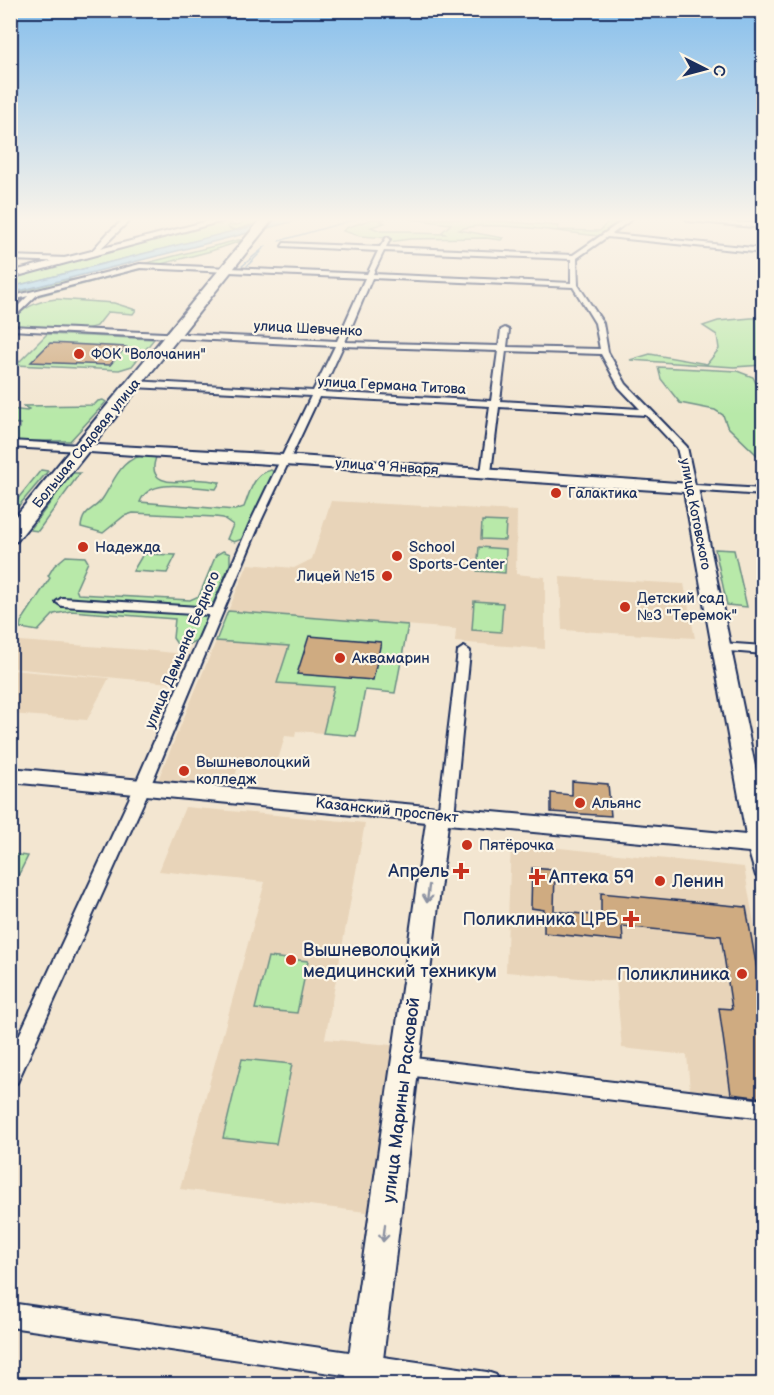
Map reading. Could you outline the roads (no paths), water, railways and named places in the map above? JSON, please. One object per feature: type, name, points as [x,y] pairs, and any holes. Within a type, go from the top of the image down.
[{"type":"highway","name":"Большая Садовая улица","points":[[10,537],[80,448],[216,284]]},
{"type":"street","points":[[10,299],[71,284]]},
{"type":"street","name":"улица Демьяна Бедного","points":[[10,1077],[142,786],[284,459],[340,344],[366,284]]},
{"type":"street","points":[[554,284],[575,285]]},
{"type":"street","name":"улица Котовского","points":[[575,285],[599,323],[604,352],[622,385],[682,447],[761,845],[764,870]]},
{"type":"street","points":[[10,319],[37,293]]},
{"type":"street","name":"улица Шевченко","points":[[10,327],[340,344],[604,352]]},
{"type":"street","points":[[486,473],[505,330]]},
{"type":"street","name":"улица Германа Титова","points":[[133,384],[649,412]]},
{"type":"street","name":"улица 9 Января","points":[[10,444],[284,459],[764,492]]},
{"type":"street","points":[[62,602],[216,612]]},
{"type":"street","points":[[721,647],[764,650]]},
{"type":"street","name":"улица Марины Расковой","points":[[365,1375],[464,651]]},
{"type":"street","name":"Казанский проспект","points":[[10,775],[761,845]]},
{"type":"street","points":[[406,1066],[764,1109]]},
{"type":"street","points":[[10,1316],[365,1375],[487,1384]]},
{"type":"water","points":[[23,284],[46,284],[11,293],[11,287]]},
{"type":"place","name":"ФОК \"Волочанин\"","points":[[79,354]]},
{"type":"place","name":"Галактика","points":[[556,493]]},
{"type":"place","name":"Надежда","points":[[83,547]]},
{"type":"place","name":"School Sports-Center","points":[[397,556]]},
{"type":"place","name":"Лицей №15","points":[[387,576]]},
{"type":"place","name":"Детский сад №3 \"Теремок\"","points":[[625,607]]},
{"type":"place","name":"Аквамарин","points":[[340,658]]},
{"type":"place","name":"Вышневолоцкий колледж","points":[[184,771]]},
{"type":"place","name":"Альянс","points":[[580,803]]},
{"type":"place","name":"Пятёрочка","points":[[467,845]]},
{"type":"place","name":"Апрель","points":[[461,871]]},
{"type":"place","name":"Аптека 59","points":[[537,877]]},
{"type":"place","name":"Ленин","points":[[660,881]]},
{"type":"place","name":"Поликлиника ЦРБ","points":[[631,919]]},
{"type":"place","name":"Вышневолоцкий медицинский техникум","points":[[291,960]]},
{"type":"place","name":"Поликлиника","points":[[742,974]]}]
